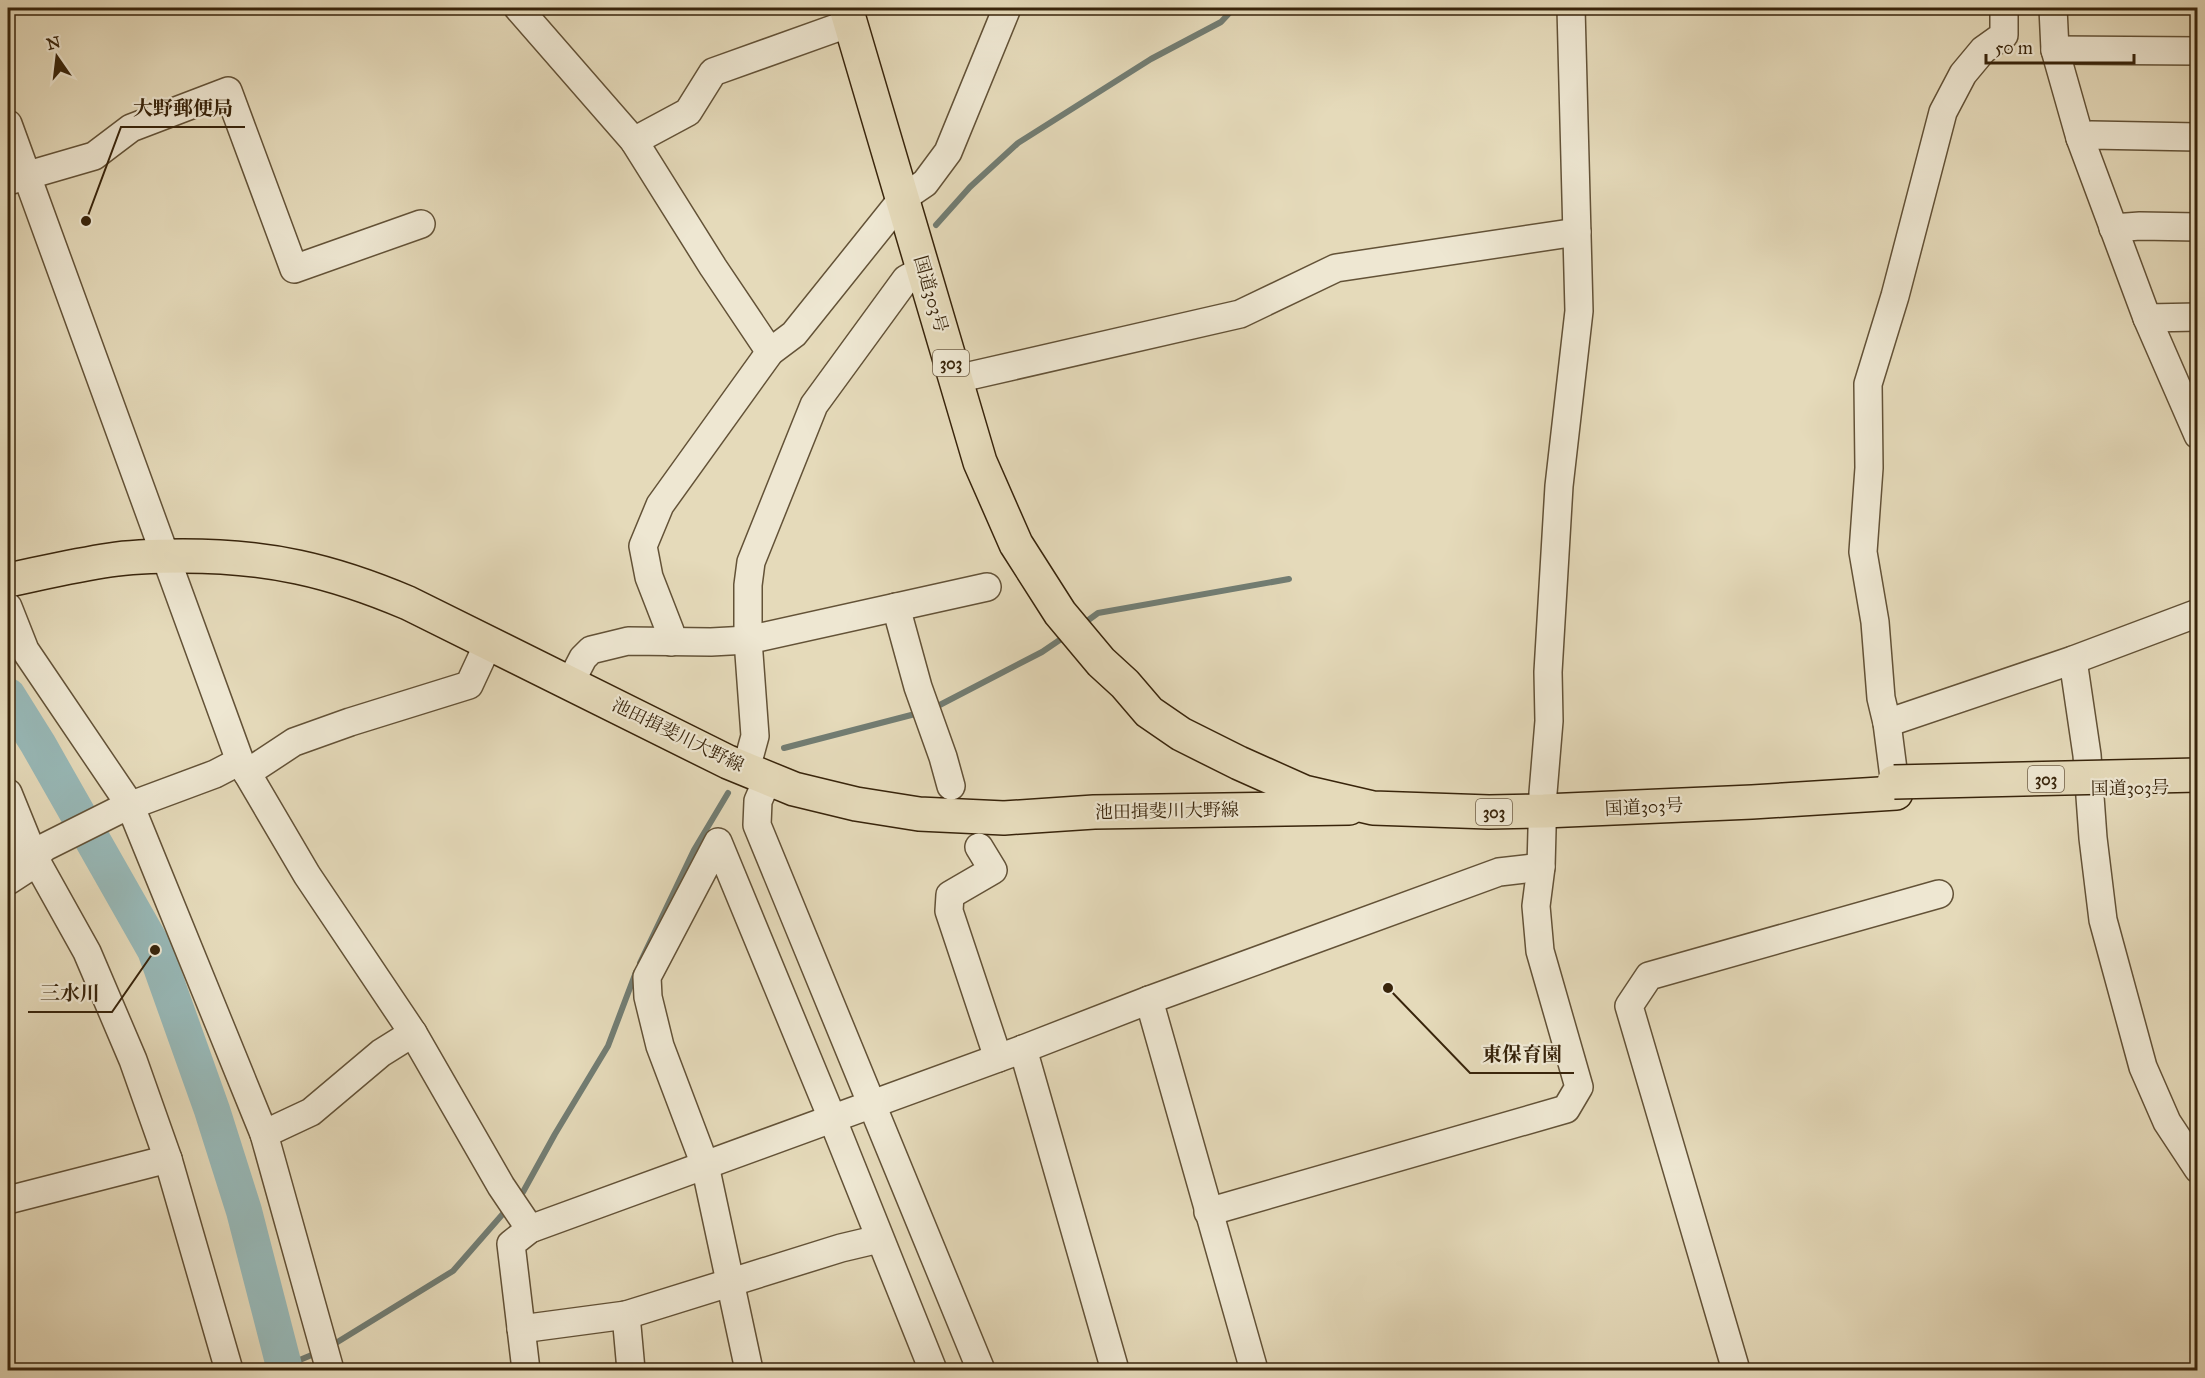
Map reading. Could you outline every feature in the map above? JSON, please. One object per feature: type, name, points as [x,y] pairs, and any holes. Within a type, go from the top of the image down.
[{"type":"main road","name":"国道303号","points":[[848,15],[980,462],[1016,544],[1060,613],[1101,662],[1125,684],[1149,712],[1181,734],[1229,759],[1304,792],[1373,808],[1489,812],[1543,802],[1752,784],[1895,788],[2198,788]]},
{"type":"main road","name":"池田揖斐川大野線","points":[[8,580],[112,560],[166,556],[217,556],[266,560],[315,570],[364,584],[408,603],[794,789],[919,814],[1004,818],[1094,812],[1373,808]]},
{"type":"main road","name":"国道303号","points":[[1125,684],[1240,749],[1310,774],[1376,790],[1489,794],[1543,802]]},
{"type":"main road","name":"国道303号","points":[[1895,788],[2198,775]]},
{"type":"street","points":[[518,8],[634,141],[713,267],[770,352]]},
{"type":"street","points":[[671,642],[670,631],[649,577],[643,546],[660,506],[770,352],[794,334],[903,198],[925,183],[948,152],[1007,8]]},
{"type":"street","points":[[1208,1212],[1566,1109],[1579,1087],[1540,951],[1536,906],[1541,867],[1549,721],[1548,672],[1559,486],[1579,311],[1571,8]]},
{"type":"street","points":[[1895,788],[1887,723],[1881,698],[1875,622],[1863,552],[1869,468],[1868,384],[1895,296],[1943,112],[1964,74],[1983,50],[2004,35],[2004,8]]},
{"type":"street","points":[[2053,8],[2055,50],[2080,138],[2147,318],[2191,404],[2198,435]]},
{"type":"street","points":[[634,141],[688,112],[713,72],[848,15]]},
{"type":"street","points":[[2055,50],[2198,51]]},
{"type":"street","points":[[17,179],[94,156],[131,128],[228,91],[294,269],[421,224]]},
{"type":"street","points":[[8,124],[17,179],[166,556],[244,767],[307,875],[413,1033],[505,1192],[525,1222]]},
{"type":"street","points":[[2080,138],[2091,135],[2198,136]]},
{"type":"street","points":[[2113,228],[2198,227]]},
{"type":"street","points":[[956,379],[1240,315],[1336,268],[1577,232]]},
{"type":"street","points":[[924,269],[906,279],[814,405],[752,562],[748,585],[748,640],[759,801],[757,825],[981,1371]]},
{"type":"street","points":[[2147,318],[2198,317]]},
{"type":"street","points":[[570,683],[583,658],[591,650],[628,641],[748,640],[987,586]]},
{"type":"street","points":[[8,607],[25,650],[125,807],[264,1134],[295,1239],[326,1358]]},
{"type":"street","points":[[896,608],[918,687],[951,786]]},
{"type":"street","points":[[1887,723],[2073,660],[2198,613]]},
{"type":"street","points":[[8,881],[28,868],[40,852],[125,807],[215,774],[244,767],[294,742],[350,722],[469,685],[489,642]]},
{"type":"street","points":[[2073,660],[2088,755],[2093,838],[2103,920],[2143,1067],[2167,1122],[2198,1168]]},
{"type":"street","points":[[8,793],[40,852],[87,952],[133,1060],[168,1159],[229,1371]]},
{"type":"street","points":[[749,1371],[705,1165],[660,1046],[648,997],[647,977],[718,842],[933,1371]]},
{"type":"street","points":[[979,847],[993,870],[950,895],[950,910],[1011,1054],[1115,1371]]},
{"type":"street","points":[[8,853],[40,852]]},
{"type":"street","points":[[526,1371],[511,1244],[525,1222],[705,1165],[1011,1054],[1149,1000],[1499,872],[1541,867]]},
{"type":"street","points":[[1737,1371],[1629,1006],[1649,976],[1939,894]]},
{"type":"street","points":[[1149,1000],[1254,1371]]},
{"type":"street","points":[[264,1134],[311,1112],[381,1053],[413,1033]]},
{"type":"street","points":[[8,1200],[168,1159]]},
{"type":"street","points":[[521,1329],[626,1315],[841,1248],[879,1239]]},
{"type":"street","points":[[626,1315],[632,1371]]},
{"type":"waterway","points":[[936,225],[970,187],[1018,143],[1151,59],[1221,22],[1234,8]]},
{"type":"waterway","points":[[1083,624],[1098,613],[1289,579]]},
{"type":"waterway","points":[[932,709],[1042,652],[1067,635]]},
{"type":"waterway","points":[[8,696],[38,744],[155,950],[212,1110],[244,1211],[285,1370]]},
{"type":"waterway","points":[[784,748],[919,713]]},
{"type":"waterway","points":[[640,963],[694,850],[728,793]]},
{"type":"waterway","points":[[517,1198],[523,1192],[608,1046],[636,972]]},
{"type":"waterway","points":[[331,1346],[453,1271],[508,1208]]},
{"type":"waterway","points":[[285,1366],[319,1352]]},
{"type":"place","name":"大野郵便局","points":[[86,221]]},
{"type":"place","name":"三水川","points":[[155,950]]},
{"type":"place","name":"東保育園","points":[[1388,988]]}]
